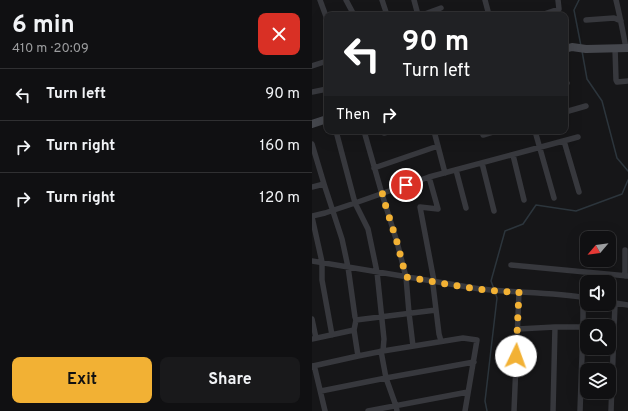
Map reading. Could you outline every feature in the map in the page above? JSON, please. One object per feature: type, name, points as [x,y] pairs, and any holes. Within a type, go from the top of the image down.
[{"type":"street","points":[[324,12],[320,1],[328,0]]},
{"type":"street","points":[[346,0],[352,12]]},
{"type":"street","points":[[382,0],[386,12]]},
{"type":"street","points":[[414,0],[417,12]]},
{"type":"street","points":[[485,0],[488,12]]},
{"type":"street","points":[[550,12],[559,9],[558,0]]},
{"type":"street","points":[[568,48],[627,48],[616,0]]},
{"type":"street","points":[[430,12],[441,8]]},
{"type":"street","points":[[586,20],[614,18],[621,20]]},
{"type":"street","points":[[615,48],[616,80],[617,82],[628,81]]},
{"type":"street","points":[[312,66],[324,62]]},
{"type":"street","points":[[312,92],[324,89]]},
{"type":"street","points":[[568,111],[586,106]]},
{"type":"street","points":[[312,124],[324,121]]},
{"type":"street","points":[[337,134],[356,203],[368,229],[377,272],[384,339],[382,351],[386,378],[396,408]]},
{"type":"street","points":[[365,134],[406,277],[413,346]]},
{"type":"street","points":[[435,134],[445,173]]},
{"type":"street","points":[[536,134],[554,198]]},
{"type":"street","points":[[332,335],[322,280],[322,262],[312,216],[356,203],[429,177],[578,137]]},
{"type":"street","points":[[564,141],[579,192]]},
{"type":"street","points":[[312,144],[313,152],[342,239],[356,320],[354,330],[358,356]]},
{"type":"street","points":[[374,168],[438,146]]},
{"type":"street","points":[[513,154],[524,200]]},
{"type":"street","points":[[482,163],[494,211]]},
{"type":"street","points":[[456,170],[466,208]]},
{"type":"street","points":[[429,177],[438,209],[420,207],[434,281],[433,286],[441,341]]},
{"type":"street","points":[[312,187],[324,184]]},
{"type":"street","points":[[511,266],[626,276],[625,250]]},
{"type":"street","points":[[312,261],[480,289],[580,298]]},
{"type":"street","points":[[514,411],[519,292]]},
{"type":"street","points":[[616,304],[628,305]]},
{"type":"street","points":[[356,320],[436,310]]},
{"type":"street","points":[[611,411],[612,311]]},
{"type":"street","points":[[312,320],[314,339],[354,330]]},
{"type":"street","points":[[553,411],[556,327]]},
{"type":"street","points":[[518,329],[580,327]]},
{"type":"street","points":[[325,411],[316,369],[313,366],[382,351],[463,338],[477,340],[465,411]]},
{"type":"street","points":[[580,411],[582,355]]},
{"type":"street","points":[[321,391],[474,362]]},
{"type":"street","points":[[368,411],[396,408],[468,392]]},
{"type":"waterway","points":[[579,0],[574,10],[581,46]]},
{"type":"waterway","points":[[582,51],[587,79],[602,101],[617,158],[628,171]]},
{"type":"waterway","points":[[494,289],[491,281],[505,231],[523,224],[536,205],[576,211],[622,194],[628,180]]},
{"type":"waterway","points":[[487,411],[485,401],[497,298],[495,292]]},
{"type":"route","points":[[406,185],[382,194],[406,277],[480,289],[519,292],[516,356]]}]
